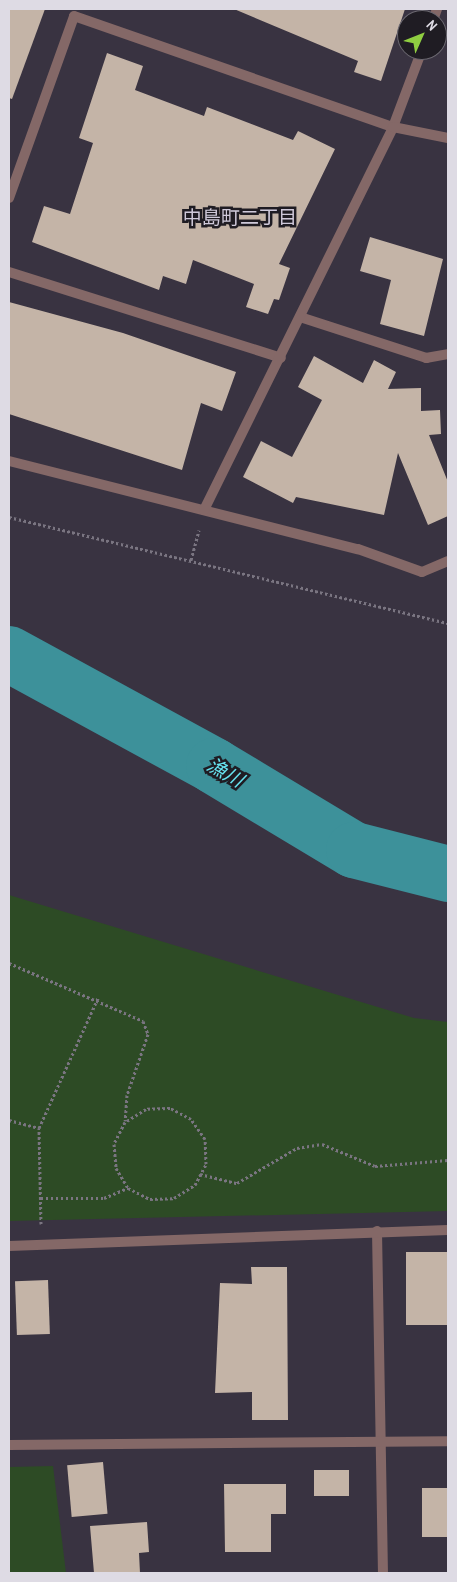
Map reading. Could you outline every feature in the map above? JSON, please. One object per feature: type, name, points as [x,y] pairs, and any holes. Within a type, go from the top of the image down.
[{"type":"street","points":[[9,198],[74,16],[393,127],[448,138]]},
{"type":"street","points":[[204,510],[281,358],[393,127],[418,60]]},
{"type":"street","points":[[9,272],[281,358]]},
{"type":"street","points":[[300,317],[426,358],[448,354]]},
{"type":"street","points":[[9,461],[358,550],[422,572],[448,561]]},
{"type":"street","points":[[9,1246],[377,1231],[448,1230]]},
{"type":"street","points":[[377,1231],[383,1573]]},
{"type":"street","points":[[9,1445],[448,1441]]},
{"type":"path","points":[[191,560],[204,510]]},
{"type":"path","points":[[9,517],[448,623]]},
{"type":"path","points":[[9,963],[98,998],[143,1021],[148,1034],[127,1094],[125,1122],[114,1144],[116,1168],[128,1188],[150,1199],[174,1198],[195,1185],[206,1164],[205,1139],[191,1119],[170,1108],[146,1109],[125,1122]]},
{"type":"path","points":[[41,1245],[39,1128],[98,998]]},
{"type":"path","points":[[9,1120],[39,1128]]},
{"type":"path","points":[[200,1174],[237,1183],[297,1148],[322,1144],[376,1166],[448,1160]]},
{"type":"path","points":[[41,1198],[104,1198],[128,1188]]},
{"type":"green space","points":[[9,895],[414,1018],[448,1022],[448,1211],[9,1221]]},
{"type":"green space","points":[[53,1466],[66,1573],[9,1573],[9,1467]]},
{"type":"building","points":[[9,9],[45,9],[12,99],[9,98]]},
{"type":"building","points":[[234,9],[405,9],[397,10],[397,33],[381,81],[354,72],[358,61]]},
{"type":"building","points":[[107,53],[143,66],[135,90],[204,116],[207,107],[293,140],[298,131],[335,149],[279,264],[290,268],[279,300],[274,299],[268,314],[246,307],[254,284],[193,260],[186,284],[163,276],[159,290],[32,242],[44,206],[70,214],[93,143],[79,138]]},
{"type":"building","points":[[370,237],[443,259],[424,336],[380,324],[391,280],[360,271]]},
{"type":"building","points":[[9,302],[123,333],[236,372],[222,411],[201,403],[182,470],[9,414]]},
{"type":"building","points":[[314,356],[363,383],[374,360],[396,372],[388,389],[421,388],[421,411],[440,410],[441,434],[429,435],[448,482],[448,516],[428,525],[398,453],[384,515],[296,497],[293,503],[243,477],[261,441],[292,457],[322,400],[298,387]]},
{"type":"building","points":[[406,1252],[448,1252],[448,1325],[406,1325]]},
{"type":"building","points":[[251,1267],[287,1267],[288,1420],[252,1420],[252,1392],[215,1393],[220,1283],[252,1284]]},
{"type":"building","points":[[48,1280],[50,1334],[17,1335],[15,1281]]},
{"type":"building","points":[[103,1462],[108,1514],[72,1517],[67,1465]]},
{"type":"building","points":[[314,1470],[349,1470],[349,1496],[314,1496]]},
{"type":"building","points":[[224,1484],[286,1484],[286,1514],[271,1514],[271,1552],[225,1552]]},
{"type":"building","points":[[422,1488],[448,1488],[448,1537],[422,1537]]},
{"type":"building","points":[[147,1522],[149,1552],[139,1553],[140,1573],[94,1573],[90,1526]]},
{"type":"waterway","name":"漁川","points":[[9,654],[214,766],[354,850],[448,874]]},
{"type":"district","name":"中島町二丁目","points":[[240,218]]}]
